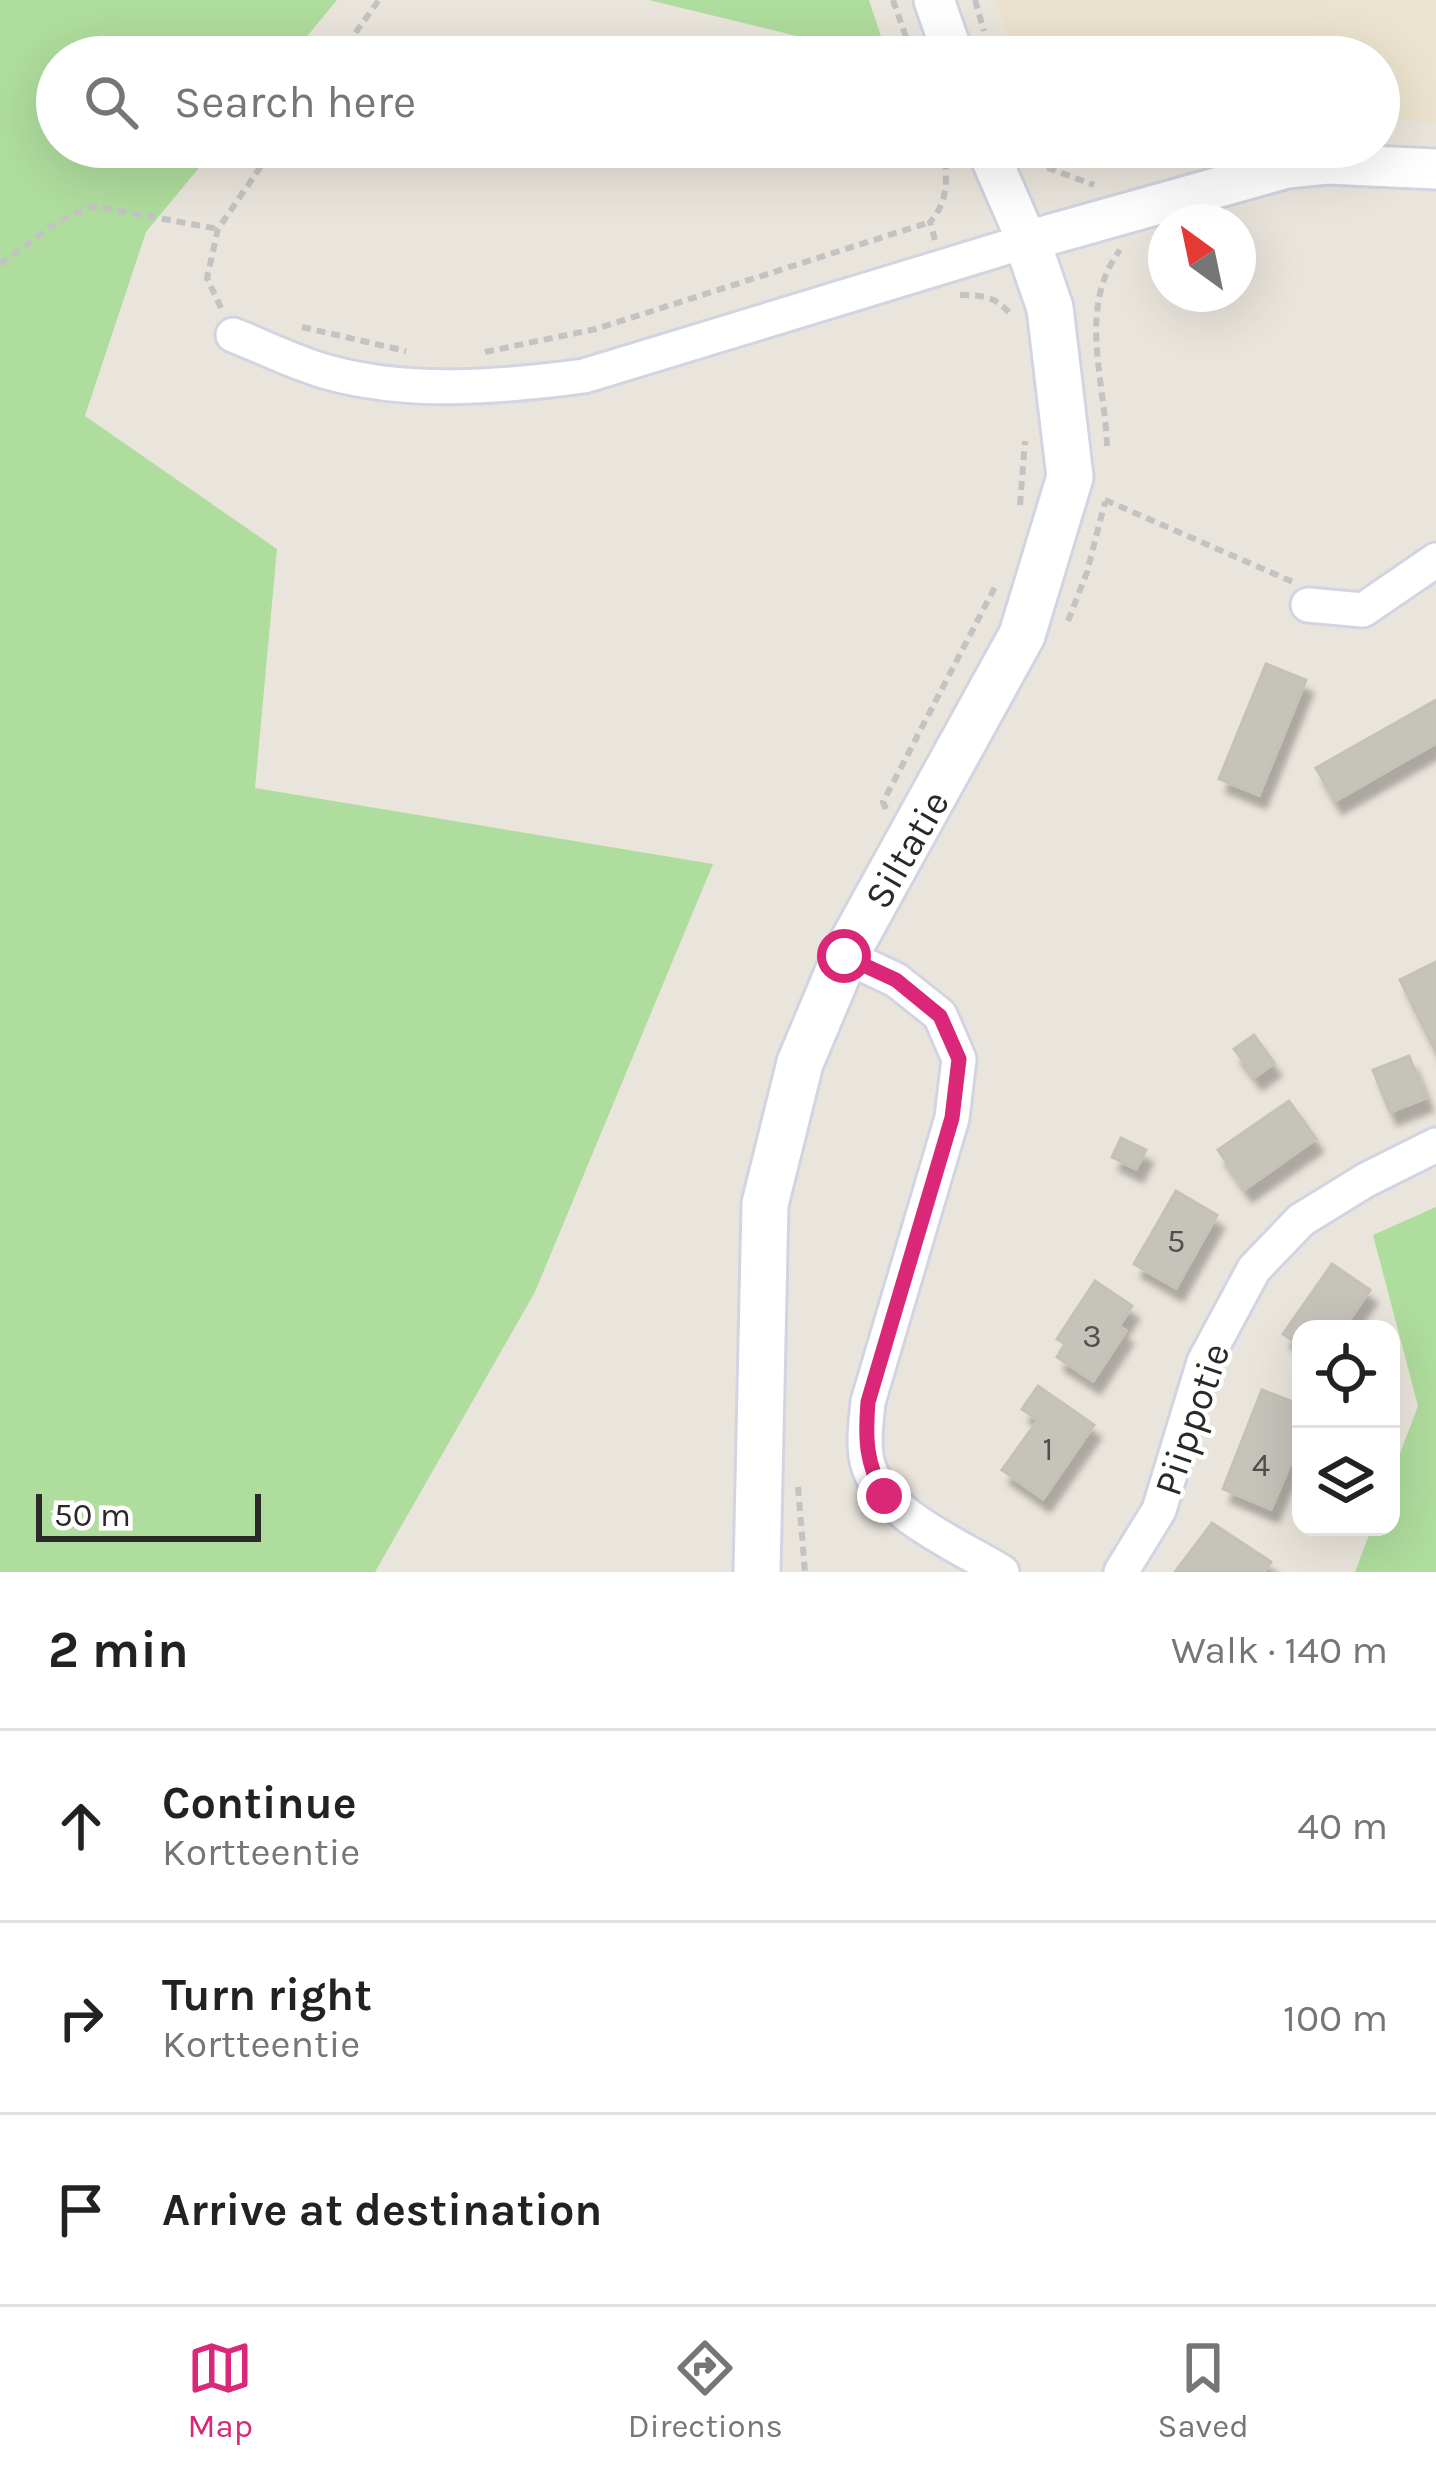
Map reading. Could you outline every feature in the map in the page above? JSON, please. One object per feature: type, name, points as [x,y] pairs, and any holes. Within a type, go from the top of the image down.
[{"type":"main road","name":"Siltatie","points":[[757,1572],[765,1204],[800,1063],[844,956],[1022,635],[1070,477],[1050,308],[1027,241]]},
{"type":"street","points":[[934,0],[947,36]]},
{"type":"street","points":[[1400,167],[1436,169]]},
{"type":"street","name":"Siltatie","points":[[995,168],[1027,241]]},
{"type":"street","points":[[236,322],[325,372],[389,384],[512,386],[584,376],[1283,168]]},
{"type":"street","points":[[1308,605],[1363,610],[1436,560]]},
{"type":"street","points":[[844,956],[896,980],[940,1016],[959,1059],[952,1118],[868,1402],[865,1447],[869,1469],[884,1496],[1002,1572]]},
{"type":"street","name":"Piippotie","points":[[1121,1572],[1159,1510],[1204,1362],[1254,1269],[1301,1220],[1436,1145]]},
{"type":"path","points":[[353,36],[380,0]]},
{"type":"path","points":[[893,0],[906,36]]},
{"type":"path","points":[[236,322],[218,302],[207,278],[218,229],[260,168]]},
{"type":"path","points":[[470,352],[596,329],[930,222],[941,209],[944,168]]},
{"type":"path","points":[[0,265],[59,221],[94,206],[218,229]]},
{"type":"path","points":[[930,222],[950,295],[989,297],[1005,307],[1015,322]]},
{"type":"path","points":[[218,302],[236,322]]},
{"type":"path","points":[[283,321],[414,353]]},
{"type":"path","points":[[1017,518],[1027,425]]},
{"type":"path","points":[[1105,500],[1291,579],[1308,605]]},
{"type":"path","points":[[906,849],[883,802],[999,575]]},
{"type":"shaded area","points":[[995,0],[1436,0],[1436,123],[1400,120],[1400,36],[1008,36]]},
{"type":"green space","points":[[0,0],[337,0],[307,36],[36,36],[36,168],[199,168],[146,232],[85,416],[277,549],[255,788],[713,864],[535,1292],[375,1572],[0,1572]]},
{"type":"green space","points":[[649,0],[869,0],[881,36],[797,36]]},
{"type":"green space","points":[[1436,1207],[1436,1572],[1355,1572],[1369,1536],[1400,1536],[1400,1453],[1418,1406],[1400,1338],[1400,1320],[1395,1320],[1373,1235]]},
{"type":"building","points":[[1266,664],[1306,680],[1259,795],[1219,779]]},
{"type":"building","points":[[1436,700],[1436,743],[1335,801],[1316,768]]},
{"type":"building","points":[[1436,962],[1436,1052],[1400,980]]},
{"type":"building","points":[[1254,1035],[1274,1063],[1255,1077],[1234,1049]]},
{"type":"building","points":[[1409,1056],[1426,1098],[1390,1112],[1373,1070]]},
{"type":"building","points":[[1289,1101],[1316,1139],[1245,1189],[1218,1150]]},
{"type":"building","points":[[1121,1138],[1146,1150],[1136,1169],[1112,1157]]},
{"type":"building","points":[[1176,1191],[1217,1215],[1176,1288],[1134,1264]]},
{"type":"building","points":[[1332,1264],[1370,1290],[1349,1320],[1293,1320]]},
{"type":"building","points":[[1095,1281],[1132,1306],[1119,1326],[1126,1331],[1093,1381],[1057,1357],[1065,1344],[1057,1339]]},
{"type":"building","points":[[1038,1386],[1094,1425],[1043,1499],[1002,1470],[1038,1420],[1022,1409]]},
{"type":"building","points":[[1262,1390],[1292,1402],[1292,1460],[1271,1509],[1223,1489]]},
{"type":"building","points":[[1212,1523],[1271,1562],[1264,1572],[1175,1572]]},
{"type":"route","points":[[844,956],[896,980],[940,1016],[959,1059],[952,1118],[868,1402],[865,1447],[869,1469],[884,1496]]}]
